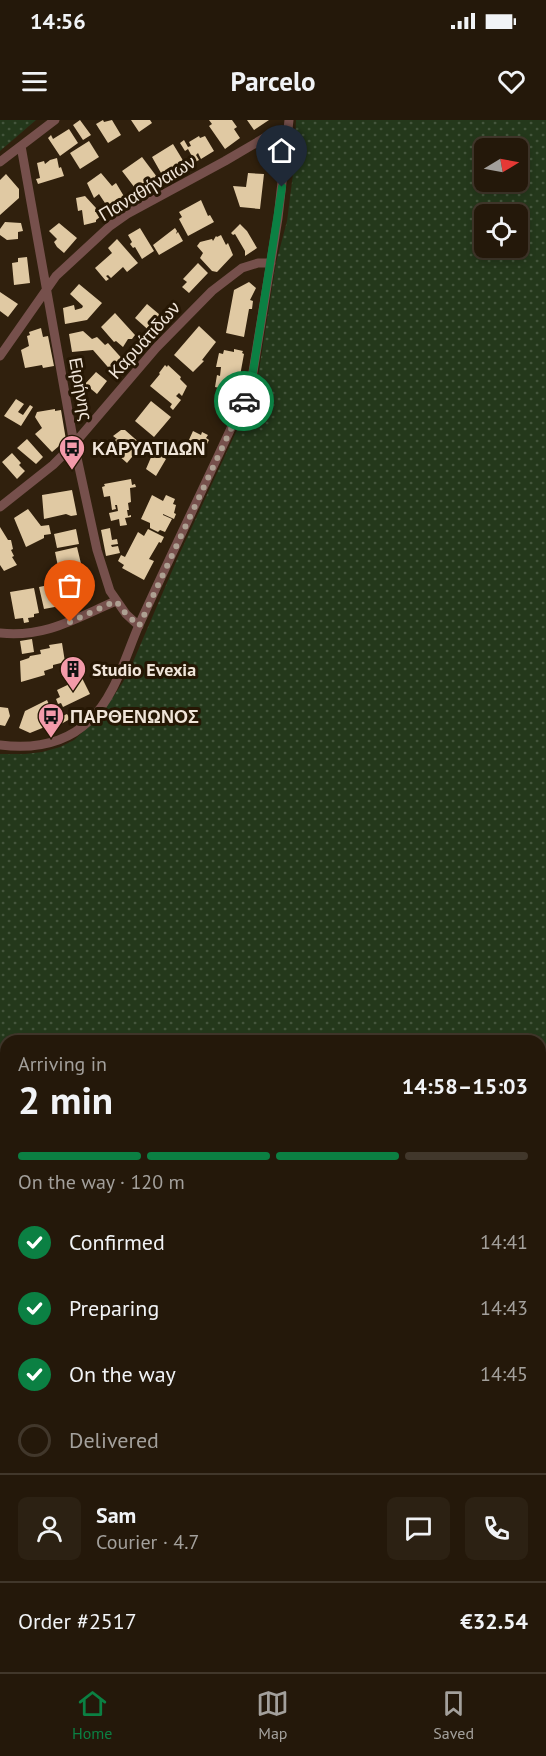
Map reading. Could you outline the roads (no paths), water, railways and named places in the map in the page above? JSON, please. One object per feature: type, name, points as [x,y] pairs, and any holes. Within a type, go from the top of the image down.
[{"type":"street","points":[[0,162],[55,120]]},
{"type":"street","points":[[0,745],[43,745],[65,738],[83,727],[92,718],[109,694],[248,391],[278,218],[289,120]]},
{"type":"street","name":"Παναθήναιων","points":[[0,356],[63,268],[123,217],[266,137],[287,133]]},
{"type":"street","name":"Ειρήνης","points":[[21,146],[74,444],[100,564],[116,601],[139,626]]},
{"type":"street","name":"Καρυάτιδων","points":[[0,507],[53,465],[74,444],[163,340],[212,291],[242,268],[258,263],[271,263]]},
{"type":"street","points":[[0,633],[25,634],[47,631],[116,601]]},
{"type":"place","name":"ΚΑΡΥΑΤΙΔΩΝ","points":[[72,471]]},
{"type":"place","name":"Studio Evexia","points":[[73,692]]},
{"type":"place","name":"ΠΑΡΘΕΝΩΝΟΣ","points":[[51,739]]}]
